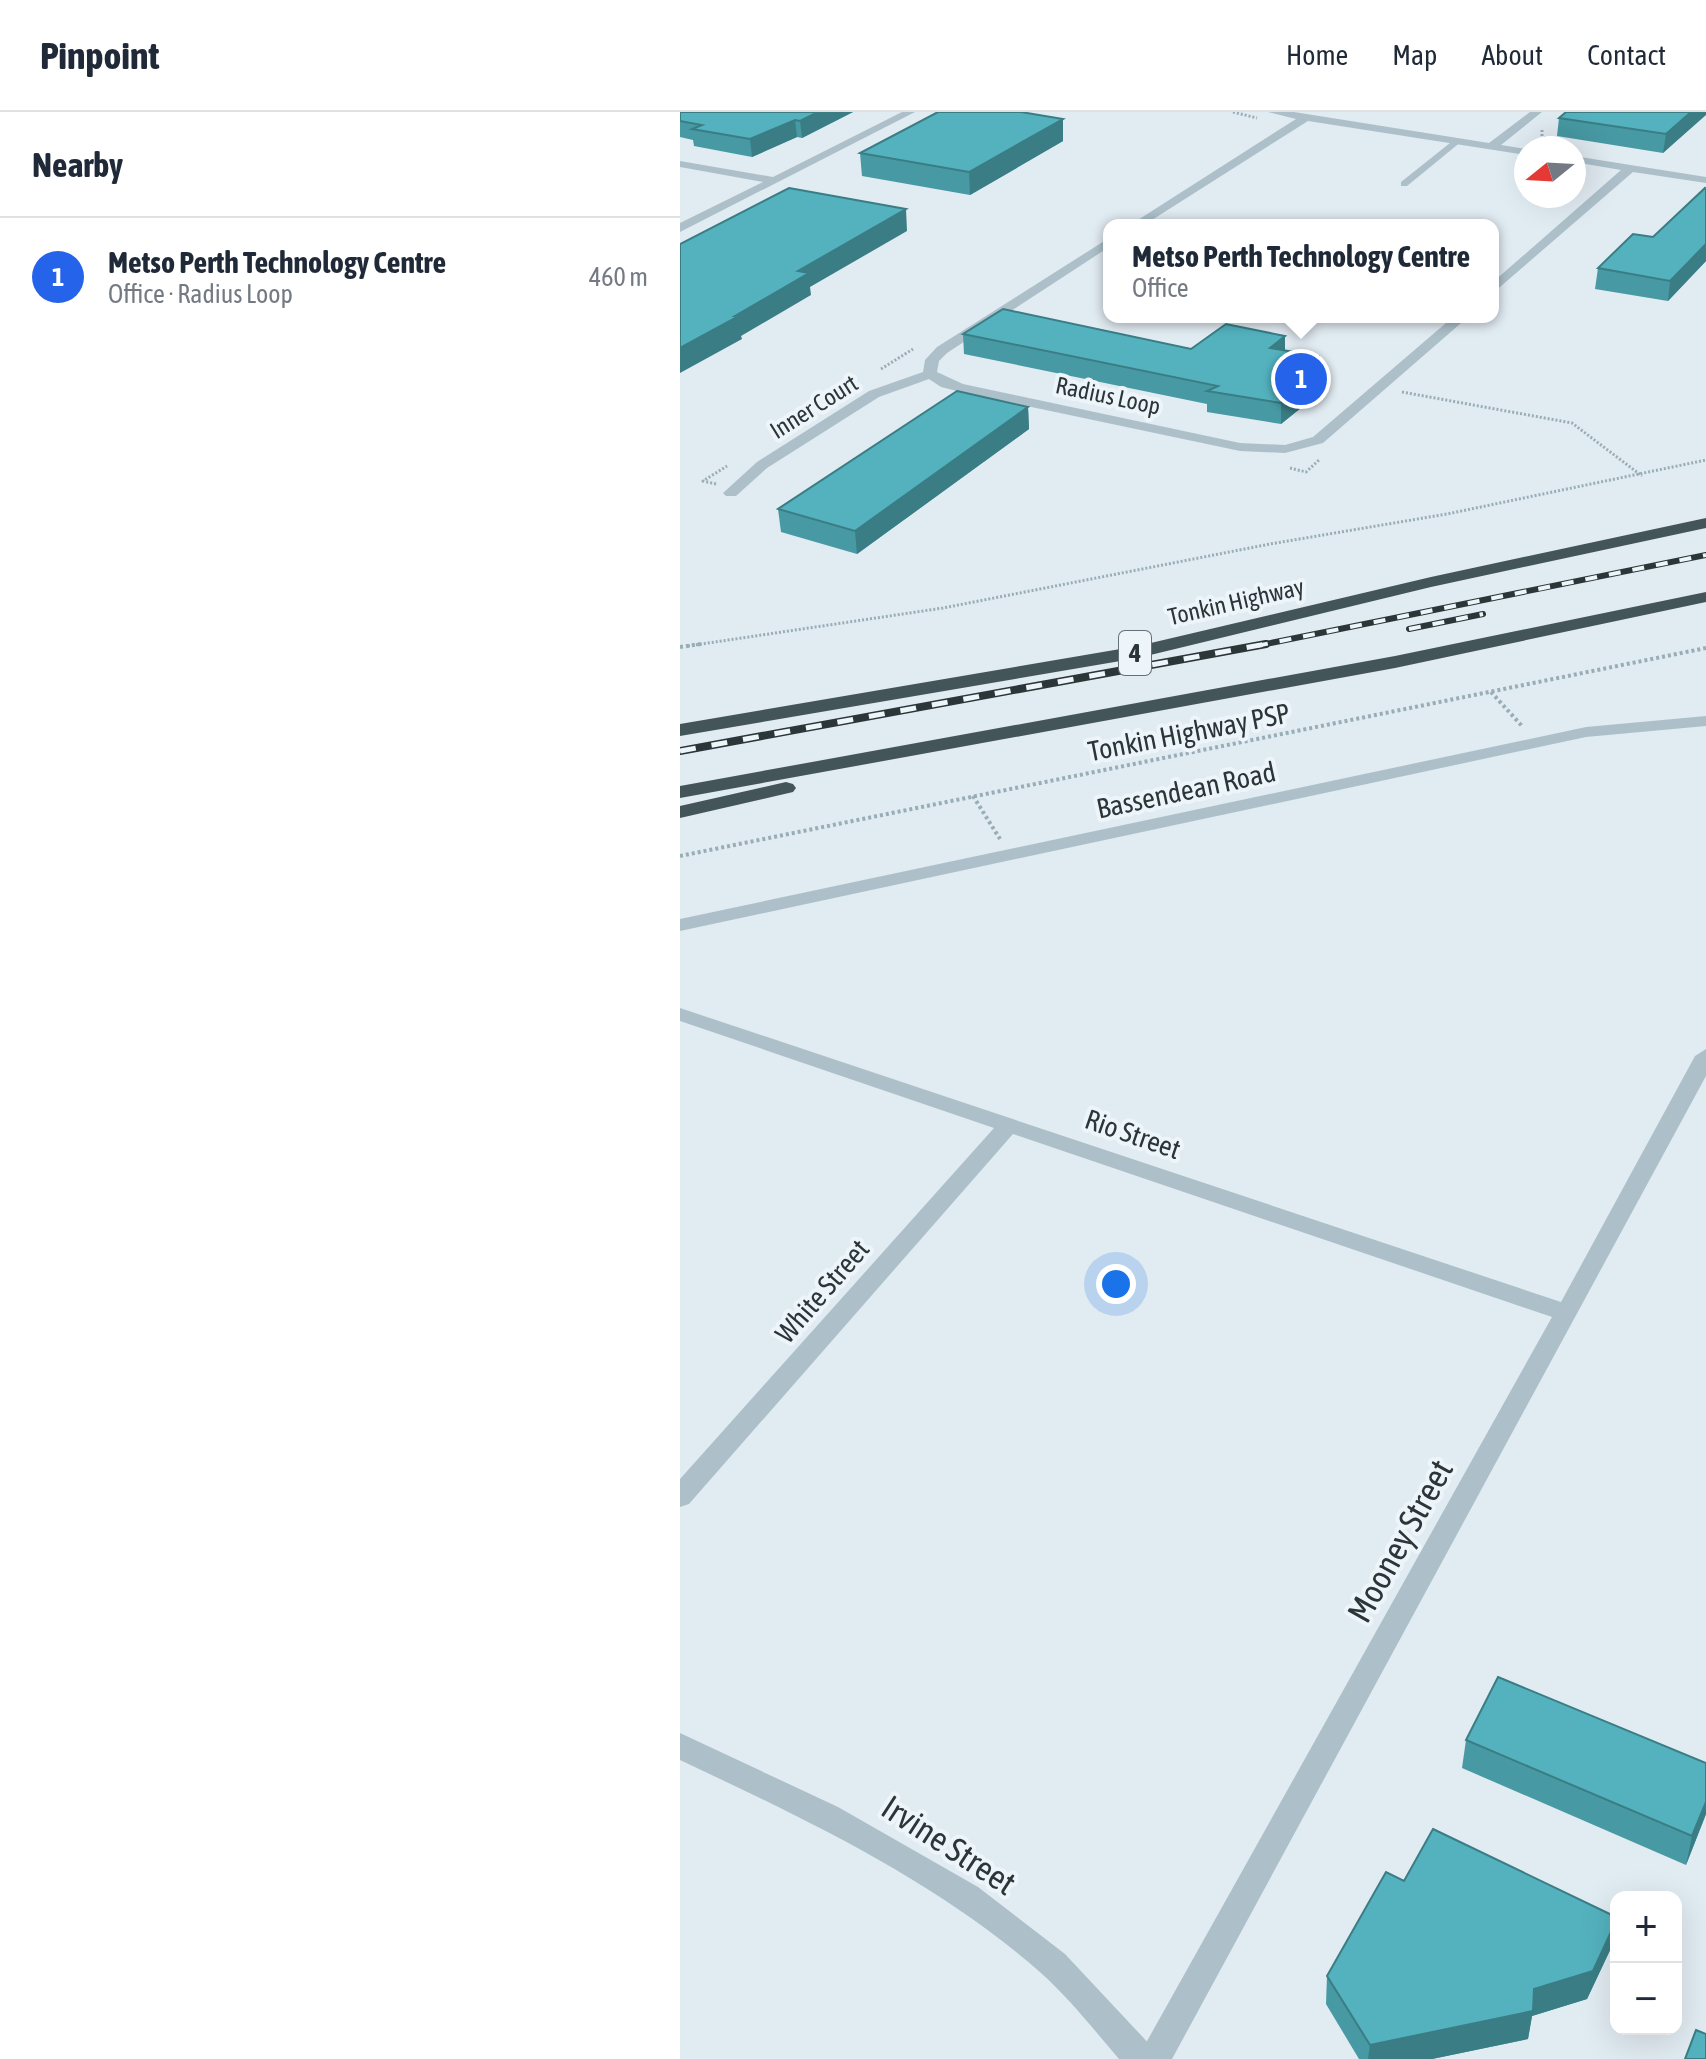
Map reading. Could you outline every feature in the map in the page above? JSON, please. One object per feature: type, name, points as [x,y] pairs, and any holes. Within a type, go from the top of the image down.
[{"type":"highway","name":"Tonkin Highway","points":[[680,730],[1138,652],[1431,582],[1706,523]]},
{"type":"highway","points":[[680,716],[794,701],[1107,646],[1431,582]]},
{"type":"highway","name":"4","points":[[680,792],[1395,662],[1706,597]]},
{"type":"highway","points":[[680,812],[1186,698]]},
{"type":"street","points":[[680,228],[910,112]]},
{"type":"street","points":[[1273,112],[1514,150]]},
{"type":"street","points":[[1492,146],[1537,112]]},
{"type":"street","points":[[1145,219],[1306,117]]},
{"type":"street","points":[[1586,161],[1706,180]]},
{"type":"street","points":[[680,164],[772,180]]},
{"type":"street","points":[[1499,284],[1630,168]]},
{"type":"street","points":[[930,374],[929,366],[936,355],[1103,246]]},
{"type":"street","name":"Radius Loop","points":[[930,374],[946,384],[992,395],[1240,447],[1285,449],[1318,440],[1454,323]]},
{"type":"street","name":"Inner Court","points":[[731,493],[762,465],[874,394],[930,374]]},
{"type":"street","name":"Bassendean Road","points":[[680,925],[1586,732],[1706,721]]},
{"type":"street","name":"Rio Street","points":[[680,1014],[1567,1313]]},
{"type":"street","name":"Mooney Street","points":[[1154,2059],[1706,1056]]},
{"type":"street","name":"White Street","points":[[680,1497],[1010,1124]]},
{"type":"street","name":"Irvine Street","points":[[680,1746],[871,1836],[974,1901],[1055,1965],[1141,2059]]},
{"type":"lane","points":[[1404,184],[1458,141]]},
{"type":"path","points":[[1542,136],[1542,130],[1551,121]]},
{"type":"path","points":[[1408,382],[1398,391],[1572,423],[1642,476]]},
{"type":"path","points":[[1290,468],[1306,472],[1329,452]]},
{"type":"path","points":[[680,647],[943,608],[1642,476],[1706,460]]},
{"type":"path","name":"Tonkin Highway PSP","points":[[680,856],[1706,648]]},
{"type":"path","points":[[1490,691],[1537,743]]},
{"type":"path","points":[[973,796],[1011,856]]},
{"type":"building","points":[[680,112],[818,112],[750,139],[692,129],[702,125],[680,121]]},
{"type":"building","points":[[938,112],[1021,112],[1063,119],[969,172],[860,153]]},
{"type":"building","points":[[1566,112],[1691,112],[1666,134],[1559,118]]},
{"type":"building","points":[[789,188],[906,209],[798,271],[809,273],[680,348],[680,244]]},
{"type":"building","points":[[1705,188],[1706,244],[1670,281],[1598,268],[1633,234],[1653,237]]},
{"type":"building","points":[[1003,309],[1191,349],[1226,324],[1285,336],[1270,348],[1318,356],[1302,371],[1317,374],[1281,403],[1207,391],[1218,386],[963,334]]},
{"type":"building","points":[[957,391],[1028,407],[855,531],[778,509]]},
{"type":"building","points":[[1498,1677],[1706,1763],[1706,1802],[1692,1836],[1466,1740]]},
{"type":"building","points":[[1433,1829],[1610,1914],[1610,1934],[1593,1971],[1534,1989],[1533,2011],[1370,2045],[1327,1976],[1386,1872],[1404,1881]]},
{"type":"building","points":[[1696,2030],[1706,2034],[1706,2059],[1685,2059]]},
{"type":"railway","points":[[1265,644],[1706,555]]},
{"type":"railway","points":[[1409,629],[1483,614]]},
{"type":"railway","points":[[680,751],[1265,644]]},
{"type":"railway","points":[[1256,646],[1265,644]]},
{"type":"place","name":"Metso Perth Technology Centre","points":[[1301,379]]}]
